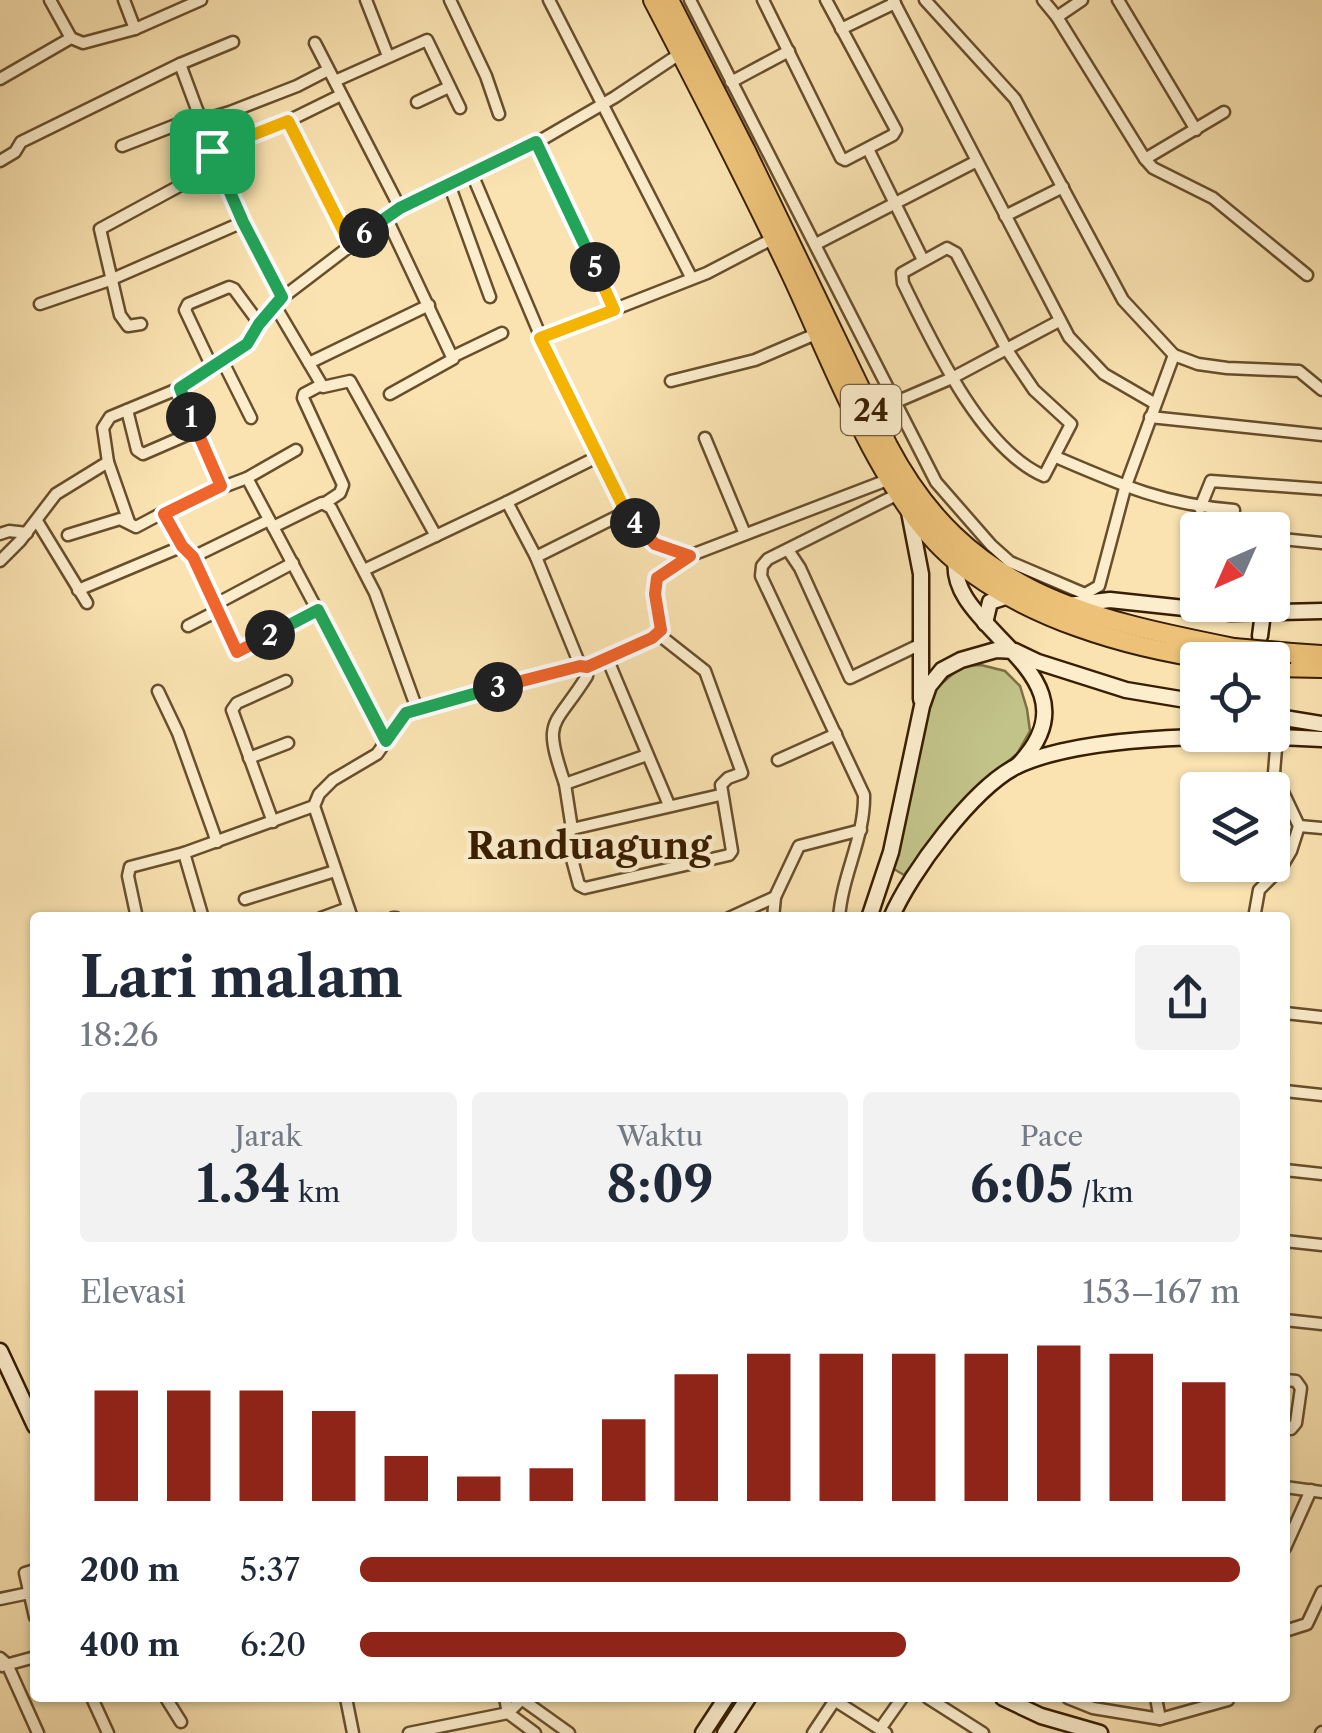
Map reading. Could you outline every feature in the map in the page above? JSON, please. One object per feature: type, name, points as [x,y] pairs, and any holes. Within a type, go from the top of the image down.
[{"type":"highway","name":"24","points":[[652,0],[758,192],[903,474],[952,546],[1008,579],[1068,606],[1206,642]]},
{"type":"highway","name":"24","points":[[669,0],[758,192],[774,238],[818,334],[899,493],[1008,596],[1056,619],[1180,652]]},
{"type":"highway","name":"24","points":[[1290,662],[1322,654]]},
{"type":"highway","name":"24","points":[[1290,664],[1322,668]]},
{"type":"main road","points":[[899,493],[921,574],[922,706]]},
{"type":"main road","points":[[921,574],[952,546],[962,589],[985,623],[1016,651],[1038,662],[1126,690],[1180,699]]},
{"type":"main road","points":[[985,623],[990,602],[1008,596]]},
{"type":"main road","points":[[1068,606],[1128,600],[1180,608]]},
{"type":"main road","points":[[1290,612],[1322,611]]},
{"type":"main road","points":[[1260,636],[1262,622]]},
{"type":"main road","points":[[873,912],[929,686],[942,670],[982,652],[1016,651]]},
{"type":"main road","points":[[894,912],[905,885],[978,795],[1031,752],[1040,733],[1044,710],[1037,686],[1016,651]]},
{"type":"main road","points":[[1290,717],[1322,724]]},
{"type":"main road","points":[[1290,737],[1322,738]]},
{"type":"main road","points":[[1016,767],[1071,750],[1180,739]]},
{"type":"main road","points":[[0,1350],[30,1415]]},
{"type":"main road","points":[[703,1733],[723,1702]]},
{"type":"main road","points":[[725,1733],[745,1702]]},
{"type":"main road","points":[[1011,1702],[1041,1716],[1100,1733]]},
{"type":"street","points":[[50,0],[71,38],[83,43],[135,29],[201,0]]},
{"type":"street","points":[[124,0],[135,29]]},
{"type":"street","points":[[366,0],[388,56]]},
{"type":"street","points":[[450,0],[500,114]]},
{"type":"street","points":[[549,0],[691,278]]},
{"type":"street","points":[[690,0],[896,402],[905,427],[936,482],[991,545],[1026,570],[1085,594],[1098,586],[1126,488],[1174,354]]},
{"type":"street","points":[[762,0],[841,158],[846,160],[896,130],[826,0]]},
{"type":"street","points":[[925,0],[1015,99],[1122,300],[1174,354],[1198,364],[1227,368],[1299,371],[1322,390]]},
{"type":"street","points":[[1043,0],[1153,168],[1212,198],[1307,275]]},
{"type":"street","points":[[1057,17],[1082,0]]},
{"type":"street","points":[[1118,0],[1196,130]]},
{"type":"street","points":[[841,29],[894,2],[1060,321],[1090,362],[1121,386],[1154,403]]},
{"type":"street","points":[[0,79],[71,38]]},
{"type":"street","points":[[335,81],[428,40],[460,108]]},
{"type":"street","points":[[0,161],[38,133],[233,42]]},
{"type":"street","points":[[315,43],[400,208]]},
{"type":"street","points":[[731,82],[788,51]]},
{"type":"street","points":[[129,524],[108,462],[104,422],[180,388],[247,344],[278,300],[386,216],[536,142],[601,106],[681,53]]},
{"type":"street","points":[[180,64],[243,222],[321,385],[327,388],[350,381],[436,536]]},
{"type":"street","points":[[122,146],[199,116],[230,112],[328,70]]},
{"type":"street","points":[[417,102],[449,88]]},
{"type":"street","points":[[212,151],[342,95]]},
{"type":"street","points":[[1145,159],[1224,112]]},
{"type":"street","points":[[288,121],[350,244]]},
{"type":"street","points":[[536,142],[614,310]]},
{"type":"street","points":[[868,150],[923,260]]},
{"type":"street","points":[[816,244],[975,162]]},
{"type":"street","points":[[141,324],[132,327],[124,323],[110,280],[100,228],[218,165]]},
{"type":"street","points":[[472,174],[540,338],[626,512],[655,544],[690,556]]},
{"type":"street","points":[[449,184],[490,297]]},
{"type":"street","points":[[1005,216],[1063,187]]},
{"type":"street","points":[[386,216],[453,360],[390,394]]},
{"type":"street","points":[[40,304],[110,280],[243,222]]},
{"type":"street","points":[[540,338],[707,273],[774,238]]},
{"type":"street","points":[[947,248],[956,252],[1007,350],[1034,390],[1071,424],[1042,476],[1024,465],[972,409],[903,283],[902,273],[947,248]]},
{"type":"street","points":[[251,418],[184,310],[188,304],[229,286],[259,324]]},
{"type":"street","points":[[310,363],[429,305]]},
{"type":"street","points":[[896,402],[952,378],[1060,321]]},
{"type":"street","points":[[452,357],[502,333]]},
{"type":"street","points":[[670,380],[755,360],[818,334]]},
{"type":"street","points":[[193,557],[325,503],[340,493],[343,486],[303,398],[321,385]]},
{"type":"street","points":[[180,388],[221,486]]},
{"type":"street","points":[[128,410],[138,450],[144,454],[196,431]]},
{"type":"street","points":[[1150,417],[1322,435]]},
{"type":"street","points":[[705,438],[745,534]]},
{"type":"street","points":[[68,536],[120,518],[136,527],[221,486],[247,478],[296,450]]},
{"type":"street","points":[[364,570],[599,456]]},
{"type":"street","points":[[1056,457],[1151,497],[1200,508],[1234,510],[1238,484]]},
{"type":"street","points":[[0,561],[56,494],[108,462]]},
{"type":"street","points":[[247,478],[386,741]]},
{"type":"street","points":[[1200,508],[1210,481],[1322,489]]},
{"type":"street","points":[[350,912],[314,806],[319,794],[334,780],[377,754],[406,713],[608,658],[658,634],[661,630],[655,594],[657,578],[690,556],[745,534],[899,493]]},
{"type":"street","points":[[841,912],[845,875],[864,820],[864,795],[760,576],[768,559],[899,493]]},
{"type":"street","points":[[507,502],[536,557],[587,676],[552,726],[572,829]]},
{"type":"street","points":[[325,503],[335,514],[381,608],[417,709]]},
{"type":"street","points":[[536,557],[626,512]]},
{"type":"street","points":[[164,514],[193,557],[237,652],[318,610]]},
{"type":"street","points":[[37,520],[87,603]]},
{"type":"street","points":[[0,534],[27,533]]},
{"type":"street","points":[[1290,540],[1322,543]]},
{"type":"street","points":[[78,590],[182,546]]},
{"type":"street","points":[[788,550],[850,678],[920,644]]},
{"type":"street","points":[[188,626],[293,563]]},
{"type":"street","points":[[1098,586],[1128,600]]},
{"type":"street","points":[[658,634],[705,671],[742,774],[724,781],[720,795],[733,846],[729,855],[585,888],[579,885],[566,837],[572,829],[720,795]]},
{"type":"street","points":[[608,658],[670,805]]},
{"type":"street","points":[[273,822],[232,710],[237,703],[286,682]]},
{"type":"street","points":[[158,690],[178,733],[217,842]]},
{"type":"street","points":[[778,760],[836,734]]},
{"type":"street","points":[[249,758],[288,742]]},
{"type":"street","points":[[1255,912],[1259,890],[1291,852],[1299,826],[1274,772],[1275,752]]},
{"type":"street","points":[[565,784],[647,756]]},
{"type":"street","points":[[136,912],[128,876],[130,867],[184,853],[314,806]]},
{"type":"street","points":[[1299,826],[1322,828]]},
{"type":"street","points":[[774,912],[775,897],[799,846],[861,830]]},
{"type":"street","points":[[184,853],[201,912]]},
{"type":"street","points":[[244,899],[336,870]]},
{"type":"street","points":[[742,912],[775,897]]},
{"type":"street","points":[[1290,1014],[1321,1017],[1322,1009]]},
{"type":"street","points":[[1290,1092],[1322,1095]]},
{"type":"street","points":[[1290,1171],[1322,1174]]},
{"type":"street","points":[[1290,1242],[1322,1246]]},
{"type":"street","points":[[1290,1321],[1322,1324]]},
{"type":"street","points":[[1290,1380],[1296,1381],[1300,1388],[1296,1423],[1290,1428]]},
{"type":"street","points":[[1290,1488],[1317,1491],[1290,1539]]},
{"type":"street","points":[[30,1572],[25,1573],[30,1597]]},
{"type":"street","points":[[1290,1629],[1307,1624],[1322,1592]]},
{"type":"street","points":[[0,1599],[29,1593]]},
{"type":"street","points":[[30,1658],[2,1663],[38,1733]]},
{"type":"street","points":[[94,1702],[108,1733]]},
{"type":"street","points":[[168,1702],[181,1722]]},
{"type":"street","points":[[347,1702],[353,1733]]},
{"type":"street","points":[[507,1702],[508,1713],[520,1728],[535,1733]]},
{"type":"street","points":[[409,1733],[508,1713],[518,1702]]},
{"type":"street","points":[[525,1702],[569,1733]]},
{"type":"street","points":[[813,1733],[831,1702]]},
{"type":"street","points":[[838,1702],[883,1731],[900,1702]]},
{"type":"street","points":[[934,1702],[983,1733]]},
{"type":"street","points":[[1080,1702],[1160,1720],[1221,1702]]},
{"type":"street","points":[[1102,1702],[1103,1710]]},
{"type":"street","points":[[1157,1702],[1160,1720]]},
{"type":"green space","points":[[981,665],[1005,671],[1020,686],[1030,731],[1017,754],[974,789],[904,875],[892,868],[934,690],[962,666]]},
{"type":"district","name":"Randuagung","points":[[589,845]]},
{"type":"route","points":[[288,121],[350,244],[400,208],[536,142],[614,310],[540,338],[626,512],[655,544],[690,556],[657,578],[655,594],[661,630],[658,634],[587,667],[406,713],[386,741],[318,610],[237,652],[193,557],[164,514],[221,486],[180,388],[247,344],[282,297],[212,151],[288,121]]}]
